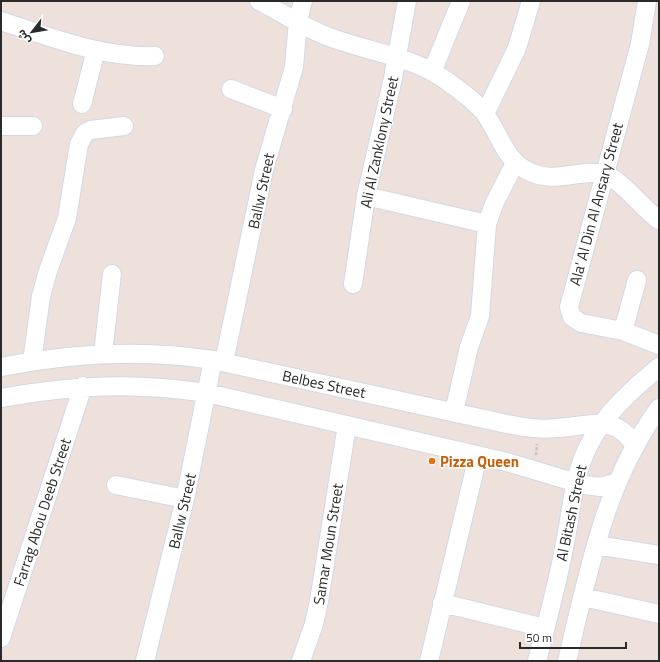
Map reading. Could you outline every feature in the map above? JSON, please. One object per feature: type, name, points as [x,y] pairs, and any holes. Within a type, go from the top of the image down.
[{"type":"street","points":[[259,1],[332,38],[398,58],[432,72],[474,102],[485,114],[507,154],[526,170],[539,176],[550,177],[605,174],[618,182],[645,209],[659,220]]},
{"type":"street","name":"Ballw Street","points":[[145,661],[185,498],[207,393],[219,361],[264,170],[283,109],[294,66],[298,21],[303,1]]},
{"type":"street","name":"Ali Al Zanklony Street","points":[[352,284],[366,196],[398,58],[407,1]]},
{"type":"street","points":[[432,72],[461,1]]},
{"type":"street","points":[[485,114],[517,48],[531,1]]},
{"type":"street","name":"Ala' Al Din Al Ansary Street","points":[[647,1],[640,44],[569,307],[572,317],[581,322],[623,331],[659,345]]},
{"type":"street","points":[[1,21],[96,50],[123,55],[155,56]]},
{"type":"street","points":[[82,104],[96,50]]},
{"type":"street","points":[[231,89],[283,109]]},
{"type":"street","points":[[1,126],[33,126]]},
{"type":"street","points":[[32,362],[43,289],[67,218],[79,144],[85,133],[91,130],[124,126]]},
{"type":"street","points":[[454,412],[470,341],[480,316],[487,224],[494,204],[516,162]]},
{"type":"street","points":[[366,196],[487,224]]},
{"type":"street","points":[[103,354],[112,274]]},
{"type":"street","points":[[623,331],[637,280]]},
{"type":"street","name":"Belbes Street","points":[[1,367],[103,354],[161,353],[219,361],[507,424],[554,429],[602,423],[611,424],[626,432],[635,447]]},
{"type":"street","name":"Al Bitash Street","points":[[537,661],[565,543],[576,482],[586,451],[602,423],[628,395],[659,367]]},
{"type":"street","points":[[1,398],[40,391],[83,386],[145,386],[207,393],[533,469],[592,487],[601,487],[618,482]]},
{"type":"street","name":"Farrag Abou Deeb Street","points":[[1,638],[83,386]]},
{"type":"street","name":"Al Bitash Street","points":[[567,661],[596,545],[618,482],[635,447],[659,408]]},
{"type":"street","name":"Samar Moun Street","points":[[301,661],[314,624],[319,601],[347,425]]},
{"type":"street","points":[[429,661],[478,456]]},
{"type":"street","points":[[116,485],[185,498]]},
{"type":"street","points":[[596,545],[659,555]]},
{"type":"street","points":[[583,596],[659,614]]},
{"type":"street","points":[[442,603],[545,628]]},
{"type":"path","points":[[533,469],[540,428]]},
{"type":"place","name":"Pizza Queen","points":[[432,461]]}]
